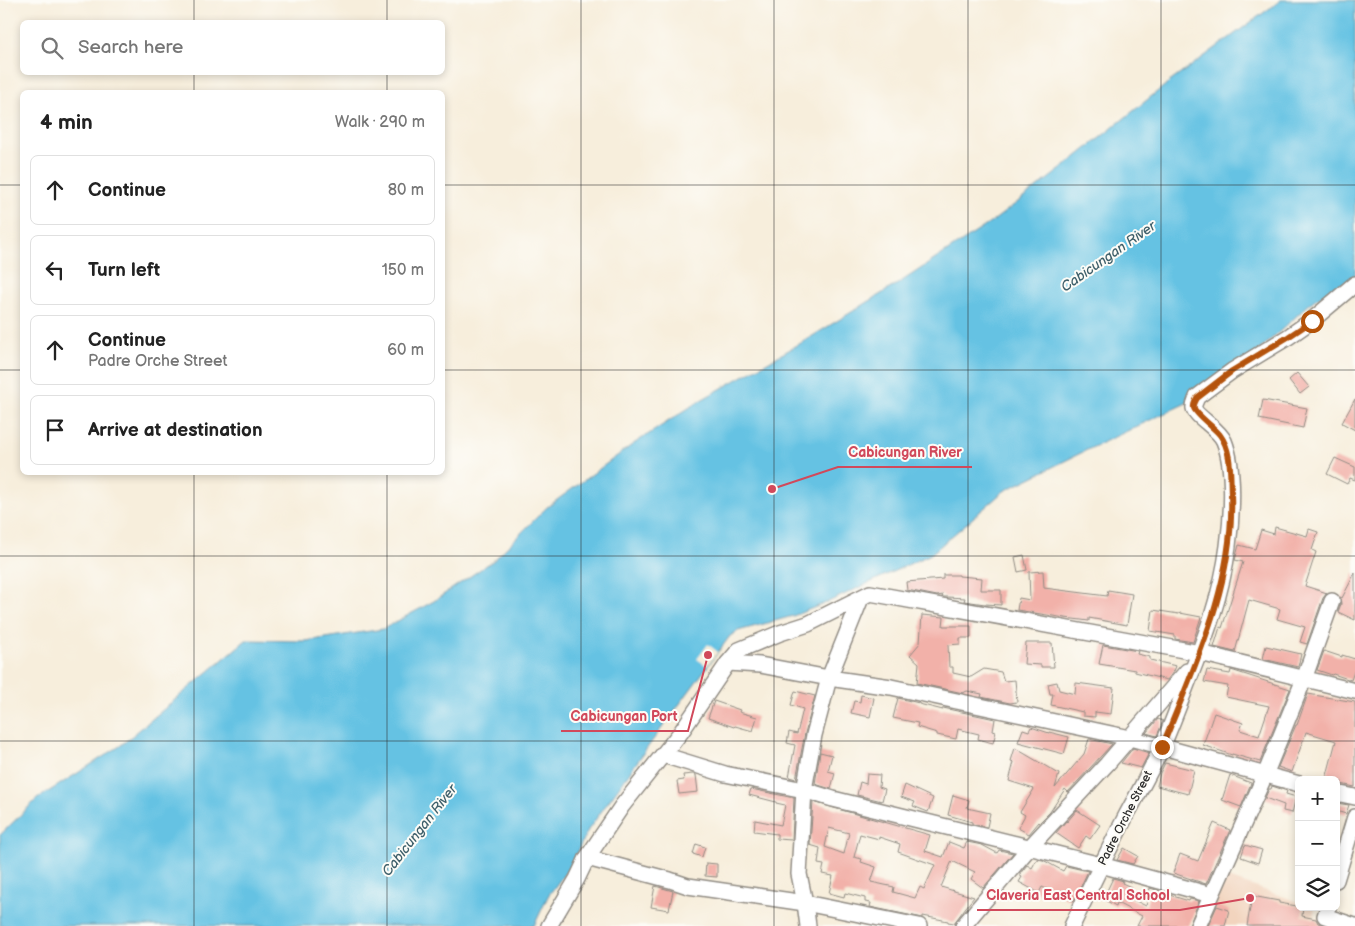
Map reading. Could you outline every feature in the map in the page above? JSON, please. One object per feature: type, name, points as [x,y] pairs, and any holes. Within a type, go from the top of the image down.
[{"type":"street","name":"Padre Orche Street","points":[[1072,926],[1162,747],[1198,657],[1219,593],[1228,547],[1232,504],[1230,462],[1224,440],[1214,427],[1197,413],[1194,408],[1194,402],[1232,371],[1312,321],[1355,284]]},
{"type":"street","points":[[549,926],[577,879],[587,858],[622,806],[681,732],[739,650],[808,624],[870,593],[1198,657],[1355,691]]},
{"type":"street","points":[[808,926],[799,874],[804,790],[814,735],[829,678],[861,598]]},
{"type":"street","points":[[1198,926],[1265,775],[1304,679],[1332,601]]},
{"type":"street","points":[[963,926],[1030,848],[1130,738],[1198,657]]},
{"type":"street","points":[[728,663],[760,666],[891,687],[1130,738],[1295,783]]},
{"type":"street","points":[[663,755],[726,774],[804,790],[833,799],[1101,865],[1211,895]]},
{"type":"street","points":[[1340,794],[1355,797]]},
{"type":"street","points":[[1340,867],[1355,817]]},
{"type":"street","points":[[587,858],[688,886],[805,903],[919,926]]},
{"type":"street","points":[[1327,911],[1325,916],[1355,926]]},
{"type":"shaded area","points":[[1222,876],[1295,901],[1295,911],[1314,911],[1313,918],[1329,921],[1328,926],[1204,926]]},
{"type":"water","points":[[1281,0],[1355,0],[1355,276],[1314,300],[1218,388],[1004,491],[931,554],[826,603],[793,616],[738,631],[730,636],[588,830],[569,868],[548,896],[534,926],[0,926],[0,835],[37,799],[120,746],[246,640],[306,641],[383,629],[434,601],[494,560],[546,508],[632,445],[701,400],[801,343],[899,283],[993,221],[1168,83]]},
{"type":"pier","points":[[708,644],[718,652],[707,666],[697,659]]},
{"type":"building","points":[[1297,373],[1309,387],[1300,394],[1289,380]]},
{"type":"building","points":[[1355,399],[1355,430],[1342,423]]},
{"type":"building","points":[[1263,400],[1307,408],[1303,428],[1259,419]]},
{"type":"building","points":[[1335,458],[1355,467],[1355,480],[1350,478],[1347,484],[1327,474]]},
{"type":"building","points":[[1275,527],[1307,536],[1309,529],[1318,532],[1312,550],[1316,552],[1305,586],[1327,593],[1323,598],[1307,644],[1300,642],[1305,627],[1277,619],[1280,609],[1249,600],[1235,652],[1214,647],[1243,562],[1235,560],[1239,545],[1255,549],[1261,530],[1274,534]]},
{"type":"building","points":[[1024,555],[1027,570],[1018,572],[1015,557]]},
{"type":"building","points":[[1043,571],[1044,588],[1107,596],[1108,590],[1132,594],[1127,625],[1089,618],[1089,621],[1017,610],[1019,598],[1030,600],[1029,572]]},
{"type":"building","points":[[1355,573],[1355,620],[1338,612],[1341,604],[1340,597],[1342,598]]},
{"type":"building","points":[[943,575],[982,578],[981,590],[1001,590],[1001,605],[964,601],[965,598],[942,597],[943,595],[937,596],[907,590],[906,582],[943,579]]},
{"type":"building","points":[[1153,610],[1201,617],[1193,642],[1175,639],[1175,635],[1150,631]]},
{"type":"building","points":[[922,615],[944,617],[943,626],[971,626],[971,638],[960,638],[960,644],[948,645],[949,667],[953,667],[953,673],[971,677],[984,669],[1001,672],[1004,681],[1015,680],[1017,702],[1010,703],[981,697],[982,694],[967,691],[963,693],[917,683],[919,663],[910,655],[920,643]]},
{"type":"building","points":[[1026,643],[1052,643],[1054,667],[1024,664]]},
{"type":"building","points":[[1103,645],[1138,651],[1137,654],[1150,657],[1150,660],[1176,666],[1167,680],[1135,672],[1135,670],[1099,664]]},
{"type":"building","points":[[1266,646],[1301,654],[1298,667],[1263,659]]},
{"type":"building","points":[[1324,651],[1355,659],[1355,669],[1351,680],[1317,670]]},
{"type":"building","points":[[1207,670],[1230,674],[1231,670],[1290,689],[1260,762],[1203,745],[1214,713],[1243,723],[1240,730],[1259,736],[1269,706],[1226,697],[1228,686],[1204,682]]},
{"type":"building","points":[[1057,682],[1059,690],[1075,694],[1076,683],[1114,688],[1111,714],[1095,712],[1095,717],[1083,716],[1083,712],[1051,705],[1053,694],[1050,694],[1048,684]]},
{"type":"building","points":[[795,691],[815,696],[796,779],[789,777],[795,745],[787,743],[789,732],[797,734],[803,709],[791,705]]},
{"type":"building","points":[[1308,694],[1355,702],[1355,787],[1341,784],[1340,776],[1327,776],[1336,741],[1306,732],[1292,772],[1278,767],[1297,725]]},
{"type":"building","points":[[861,695],[874,698],[870,717],[851,713],[854,701],[860,702]]},
{"type":"building","points":[[898,698],[943,710],[943,708],[995,719],[993,731],[996,732],[993,743],[978,739],[979,734],[958,729],[956,739],[937,735],[937,733],[917,727],[918,723],[893,718]]},
{"type":"building","points":[[714,701],[740,710],[739,712],[757,717],[753,731],[708,718]]},
{"type":"building","points":[[1158,719],[1163,721],[1157,736],[1146,733]]},
{"type":"building","points":[[1031,727],[1069,737],[1064,754],[1018,742],[1023,729],[1029,731]]},
{"type":"building","points":[[1089,739],[1112,744],[1068,792],[1065,789],[1050,812],[1029,834],[1018,828],[1025,815],[1020,812],[1034,789],[1009,781],[1014,762],[1011,761],[1015,748],[1059,774],[1055,788],[1084,754]]},
{"type":"building","points":[[1133,748],[1149,753],[1141,768],[1121,763]]},
{"type":"building","points":[[820,752],[832,755],[828,771],[835,773],[831,789],[815,784]]},
{"type":"building","points":[[1165,763],[1194,770],[1188,794],[1157,786]]},
{"type":"building","points":[[867,774],[880,775],[879,787],[885,789],[882,801],[857,795],[860,782],[866,784]]},
{"type":"building","points":[[683,775],[696,775],[698,792],[679,794],[677,781],[684,780]]},
{"type":"building","points":[[1230,775],[1251,783],[1241,807],[1222,800]]},
{"type":"building","points":[[905,785],[933,798],[928,812],[913,806],[915,802],[901,797]]},
{"type":"building","points":[[1272,786],[1287,791],[1286,794],[1295,797],[1292,813],[1283,811],[1284,805],[1265,798],[1269,789]]},
{"type":"building","points":[[751,789],[794,798],[792,840],[777,839],[777,834],[754,831],[755,820],[781,825],[785,805],[749,795]]},
{"type":"building","points":[[953,795],[969,800],[967,808],[990,813],[987,827],[972,824],[972,822],[948,815]]},
{"type":"building","points":[[813,802],[930,835],[925,851],[943,857],[949,842],[964,848],[967,842],[982,845],[997,853],[999,850],[1013,853],[983,888],[971,879],[975,872],[952,861],[941,887],[974,897],[954,923],[870,907],[871,903],[865,902],[865,898],[845,893],[844,897],[829,893],[833,876],[822,874],[824,865],[818,864],[820,848],[810,845]],"holes":[[[829,828],[849,833],[844,854],[825,847]],[[860,834],[879,839],[879,837],[900,844],[898,852],[935,865],[924,889],[920,887],[915,898],[893,892],[894,887],[871,882],[876,867],[861,862],[862,859],[854,857]]]},
{"type":"building","points":[[1340,804],[1349,805],[1346,814],[1340,812]]},
{"type":"building","points":[[1077,810],[1100,825],[1090,839],[1086,836],[1078,848],[1056,833]]},
{"type":"building","points":[[1214,823],[1230,830],[1206,884],[1173,873],[1180,854],[1198,861]]},
{"type":"building","points":[[696,844],[705,847],[702,857],[693,854]]},
{"type":"building","points":[[1245,845],[1262,850],[1258,863],[1241,857]]},
{"type":"building","points":[[1124,848],[1138,856],[1133,864],[1117,860]]},
{"type":"building","points":[[1037,859],[1043,860],[1063,871],[1066,866],[1088,871],[1074,901],[1042,887],[1039,893],[1019,882],[1022,877],[1019,875],[1027,865],[1032,868]]},
{"type":"building","points":[[706,863],[717,864],[717,877],[705,876]]},
{"type":"building","points":[[1113,878],[1123,881],[1122,883],[1131,887],[1126,896],[1146,906],[1150,888],[1189,901],[1190,899],[1199,901],[1189,926],[1137,926],[1142,916],[1117,903],[1116,906],[1103,899]]},
{"type":"building","points":[[655,886],[673,891],[669,910],[651,907]]},
{"type":"building","points":[[1252,896],[1295,906],[1295,911],[1303,911],[1302,916],[1316,919],[1318,923],[1325,926],[1247,926]]},
{"type":"building","points":[[1217,906],[1229,910],[1225,926],[1208,926]]},
{"type":"place","name":"Cabicungan River","points":[[772,489]]},
{"type":"place","name":"Cabicungan Port","points":[[708,655]]},
{"type":"place","name":"Claveria East Central School","points":[[1250,898]]},
{"type":"route","points":[[1162,747],[1200,653],[1219,593],[1228,547],[1232,504],[1230,462],[1224,440],[1214,427],[1197,413],[1194,408],[1194,402],[1232,371],[1312,321]]}]
